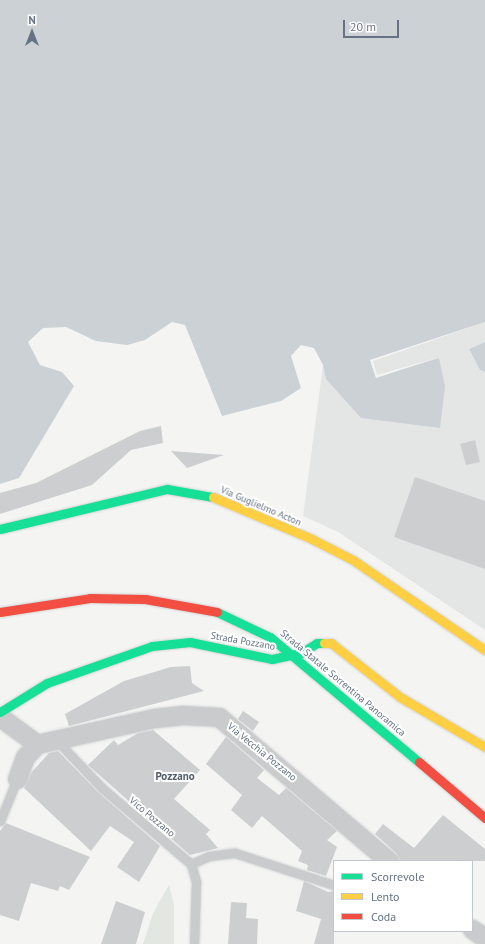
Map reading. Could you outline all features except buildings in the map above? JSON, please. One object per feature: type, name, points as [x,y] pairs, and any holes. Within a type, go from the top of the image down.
[{"type":"street","name":"Via Guglielmo Acton","points":[[0,529],[167,489],[207,495],[312,539],[353,560],[420,603],[485,650]]},
{"type":"street","name":"Strada Statale Sorrentina Panoramica","points":[[0,612],[90,598],[145,599],[211,609],[270,637],[485,818]]},
{"type":"street","name":"Strada Pozzano","points":[[0,712],[47,683],[152,646],[190,642],[272,659],[293,656],[317,643],[331,643],[400,697],[485,746]]},
{"type":"street","name":"Via Vecchia Pozzano","points":[[37,744],[154,718],[183,715],[219,717],[388,860]]},
{"type":"street","points":[[0,717],[37,744],[25,758],[17,779]]},
{"type":"street","points":[[473,930],[485,938]]},
{"type":"lane","name":"Vico Pozzano","points":[[37,744],[60,744],[102,788],[192,864]]},
{"type":"lane","points":[[0,820],[17,779]]},
{"type":"lane","points":[[194,944],[196,882],[192,864],[209,856],[235,854],[333,885]]},
{"type":"shaded area","points":[[0,0],[485,0],[485,322],[370,360],[376,377],[439,358],[445,386],[440,428],[361,418],[326,379],[323,365],[314,348],[301,345],[291,356],[301,388],[281,401],[222,416],[185,325],[172,322],[145,340],[127,345],[96,341],[66,327],[43,328],[28,342],[40,365],[62,372],[74,386],[19,478],[0,484]]},
{"type":"shaded area","points":[[485,322],[485,342],[469,349],[480,370],[485,372],[485,630],[338,532],[303,516],[323,365]]},
{"type":"shaded area","points":[[485,342],[485,372],[480,370],[469,349]]},
{"type":"shaded area","points":[[169,885],[174,905],[174,944],[143,944],[153,913]]},
{"type":"pier","points":[[485,322],[373,361],[377,375],[440,357],[376,378],[370,360]]},
{"type":"traffic: fast","points":[[0,529],[167,489],[213,497]]},
{"type":"traffic: fast","points":[[217,612],[270,637],[419,762]]},
{"type":"traffic: fast","points":[[0,712],[47,683],[152,646],[190,642],[272,659],[301,653],[317,643],[324,643]]},
{"type":"traffic: slow","points":[[213,497],[312,539],[353,560],[485,650]]},
{"type":"traffic: slow","points":[[324,643],[331,643],[400,697],[485,747]]},
{"type":"traffic: jam","points":[[0,612],[90,598],[145,599],[217,612]]},
{"type":"traffic: jam","points":[[419,762],[485,818]]},
{"type":"district","name":"Pozzano","points":[[175,776]]}]
